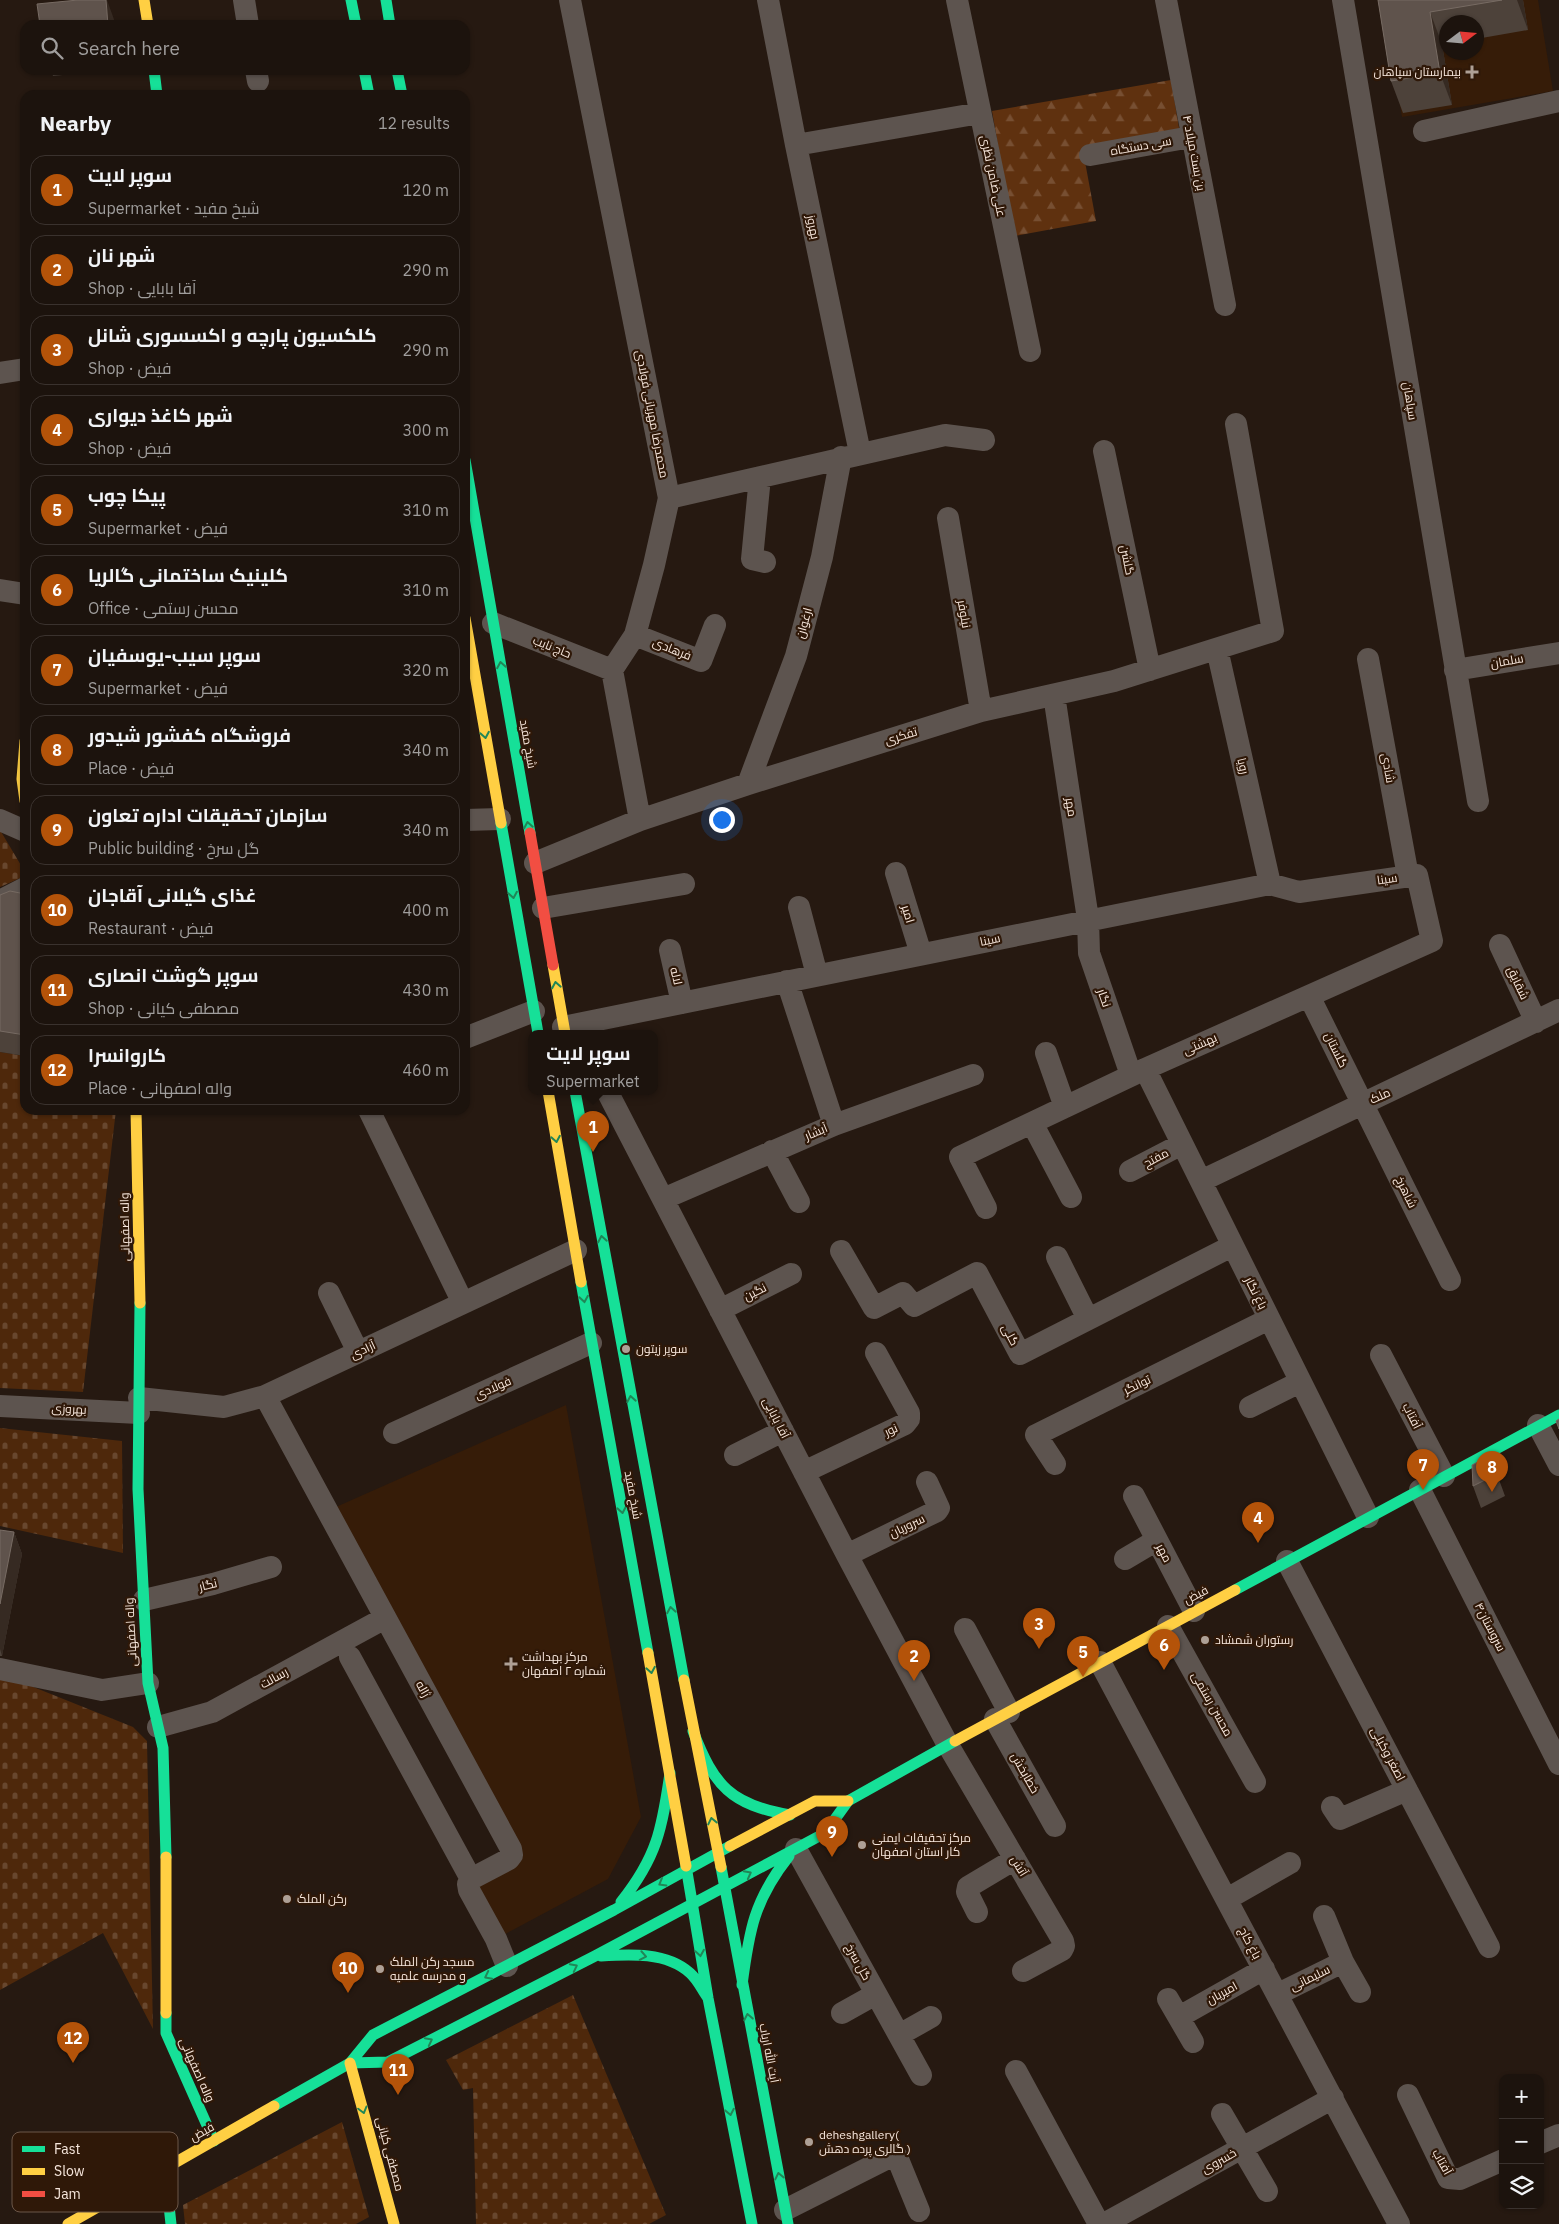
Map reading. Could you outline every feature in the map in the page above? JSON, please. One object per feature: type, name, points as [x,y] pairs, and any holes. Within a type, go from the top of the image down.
[{"type":"main road","points":[[144,0],[147,20]]},
{"type":"main road","points":[[351,0],[355,20]]},
{"type":"main road","points":[[386,0],[389,20]]},
{"type":"main road","points":[[155,75],[156,90]]},
{"type":"main road","points":[[365,75],[368,90]]},
{"type":"main road","points":[[398,75],[401,90]]},
{"type":"main road","name":"شیخ مفید","points":[[470,488],[542,908],[566,1030]]},
{"type":"main road","points":[[470,647],[537,1030]]},
{"type":"main road","name":"شیخ مفید","points":[[549,1095],[607,1434],[670,1773],[692,1904]]},
{"type":"main road","name":"شیخ مفید","points":[[576,1095],[693,1731],[725,1886]]},
{"type":"main road","name":"واله اصفهانی","points":[[136,1115],[140,1285],[138,1488],[148,1683],[163,1748],[166,1843],[166,2034],[214,2141]]},
{"type":"main road","name":"فیض","points":[[848,1801],[1100,1662],[1559,1415]]},
{"type":"main road","points":[[607,1434],[614,1442],[627,1443],[636,1434],[636,1428]]},
{"type":"main road","points":[[618,1489],[622,1481],[632,1476],[647,1481]]},
{"type":"main road","points":[[693,1731],[710,1771],[738,1800],[769,1812],[790,1815]]},
{"type":"main road","points":[[614,1910],[643,1874],[654,1851],[663,1820],[670,1773]]},
{"type":"main road","points":[[350,2063],[373,2035],[614,1910],[718,1852],[815,1801],[848,1801]]},
{"type":"main road","points":[[350,2063],[388,2062],[595,1956],[825,1832],[848,1801]]},
{"type":"main road","points":[[742,1985],[748,1930],[758,1901],[776,1872],[796,1849]]},
{"type":"main road","name":"آیت الله ارباب","points":[[725,1886],[742,1985],[787,2217]]},
{"type":"main road","points":[[692,1904],[708,1998],[752,2224]]},
{"type":"main road","points":[[595,1956],[637,1954],[671,1962],[690,1973],[708,1998]]},
{"type":"main road","name":"فیض","points":[[178,2161],[350,2063]]},
{"type":"main road","name":"مصطفی کیانی","points":[[350,2063],[394,2224]]},
{"type":"main road","name":"فیض","points":[[68,2224],[89,2212]]},
{"type":"street","points":[[244,0],[247,20]]},
{"type":"street","name":"محمدرضا مهربانی فولادی","points":[[570,0],[669,498],[654,565],[635,634],[612,670]]},
{"type":"street","name":"بهروز","points":[[768,0],[796,145],[850,455]]},
{"type":"street","name":"علی ضامن نظری","points":[[958,0],[1030,351]]},
{"type":"street","name":"بن بست میلاد ۴","points":[[1166,0],[1225,305]]},
{"type":"street","name":"سپاهان","points":[[1344,0],[1478,801]]},
{"type":"street","points":[[1424,131],[1559,102]]},
{"type":"street","points":[[796,145],[980,113]]},
{"type":"street","name":"سی دستگاه","points":[[1090,155],[1191,137]]},
{"type":"street","name":"تفکری","points":[[535,863],[640,820],[748,784],[981,711],[1114,681],[1273,631],[1236,424]]},
{"type":"street","points":[[669,498],[850,455],[945,435],[984,440]]},
{"type":"street","name":"گلشن","points":[[1104,451],[1150,670]]},
{"type":"street","name":"ارغوان","points":[[748,784],[796,656],[850,455]]},
{"type":"street","points":[[760,477],[752,560],[765,562]]},
{"type":"street","name":"نیلوفر","points":[[948,518],[981,711]]},
{"type":"street","points":[[0,590],[20,593]]},
{"type":"street","name":"حاج نایب","points":[[494,623],[612,670]]},
{"type":"street","name":"فرهادی","points":[[635,634],[701,661],[715,625]]},
{"type":"street","name":"رویا","points":[[1216,649],[1270,884]]},
{"type":"street","name":"سلمان","points":[[1455,670],[1559,652]]},
{"type":"street","name":"شادی","points":[[1368,659],[1412,875]]},
{"type":"street","points":[[612,670],[640,820]]},
{"type":"street","name":"مهر","points":[[1054,695],[1088,920]]},
{"type":"street","points":[[470,820],[500,819]]},
{"type":"street","points":[[0,820],[20,829]]},
{"type":"street","name":"امیر","points":[[896,873],[920,954]]},
{"type":"street","name":"سینا","points":[[570,1030],[682,1003],[1270,884],[1299,892],[1412,875]]},
{"type":"street","name":"بهشتی","points":[[986,1208],[960,1157],[1138,1072],[1432,941],[1412,875]]},
{"type":"street","points":[[542,908],[684,884]]},
{"type":"street","points":[[0,901],[20,891]]},
{"type":"street","points":[[799,907],[817,975]]},
{"type":"street","name":"نگار","points":[[1088,920],[1088,953],[1138,1072]]},
{"type":"street","name":"شقایق","points":[[1500,945],[1536,1022]]},
{"type":"street","name":"لاله","points":[[670,950],[682,1003]]},
{"type":"street","points":[[787,982],[834,1125]]},
{"type":"street","name":"گلستان","points":[[1309,996],[1363,1104]]},
{"type":"street","name":"ملک","points":[[1200,1182],[1559,1010]]},
{"type":"street","points":[[470,1036],[534,1011]]},
{"type":"street","points":[[1046,1053],[1065,1107]]},
{"type":"street","name":"باغ نگار","points":[[1138,1072],[1182,1144],[1368,1517]]},
{"type":"street","name":"آبشار","points":[[663,1199],[834,1125],[974,1075]]},
{"type":"street","name":"آقا بابایی","points":[[609,1095],[847,1556],[948,1745]]},
{"type":"street","name":"شاهرخ","points":[[1363,1104],[1450,1280]]},
{"type":"street","points":[[371,1115],[463,1303]]},
{"type":"street","points":[[1032,1123],[1071,1197]]},
{"type":"street","name":"مفتح","points":[[1130,1171],[1182,1144]]},
{"type":"street","points":[[772,1151],[799,1202]]},
{"type":"street","name":"گلی","points":[[841,1251],[874,1308],[903,1293],[914,1306],[977,1273],[1020,1354],[1232,1246]]},
{"type":"street","name":"آزادی","points":[[139,1405],[224,1406],[265,1396],[576,1250]]},
{"type":"street","points":[[1057,1257],[1088,1319]]},
{"type":"street","name":"نگین","points":[[720,1310],[791,1274]]},
{"type":"street","points":[[329,1293],[358,1352]]},
{"type":"street","name":"توانگر","points":[[1055,1464],[1036,1435],[1269,1319]]},
{"type":"street","name":"فولادی","points":[[394,1433],[591,1343]]},
{"type":"street","name":"نور","points":[[804,1472],[905,1424],[909,1418],[876,1352]]},
{"type":"street","name":"آفتاب","points":[[1381,1355],[1444,1476]]},
{"type":"street","points":[[1250,1407],[1300,1382]]},
{"type":"street","name":"ژاله","points":[[265,1396],[510,1849],[512,1855],[509,1860],[472,1878]]},
{"type":"street","name":"بهروزی","points":[[0,1406],[139,1405]]},
{"type":"street","points":[[1538,1425],[1559,1465]]},
{"type":"street","points":[[736,1455],[783,1431]]},
{"type":"street","name":"سروریان","points":[[847,1556],[937,1511],[939,1508],[938,1502],[927,1482]]},
{"type":"street","name":"سروستان۴","points":[[1420,1490],[1559,1764]]},
{"type":"street","name":"مهر","points":[[1134,1496],[1194,1611]]},
{"type":"street","points":[[1125,1559],[1157,1540]]},
{"type":"street","name":"اصغر وکیلی","points":[[1287,1561],[1489,1947]]},
{"type":"street","name":"نگار","points":[[144,1600],[213,1584],[271,1566]]},
{"type":"street","name":"رسالت","points":[[158,1727],[212,1712],[385,1618]]},
{"type":"street","name":"محسن رستمی","points":[[1168,1626],[1255,1782]]},
{"type":"street","name":"خطابخش","points":[[965,1629],[1002,1716],[1055,1826]]},
{"type":"street","points":[[350,1657],[472,1878],[468,1884],[470,1890],[496,1939],[507,1966]]},
{"type":"street","name":"باغ کاج","points":[[1100,1662],[1399,2224]]},
{"type":"street","points":[[0,1669],[102,1690],[148,1683]]},
{"type":"street","name":"آتش","points":[[948,1745],[1064,1941],[1062,1950],[1023,1971]]},
{"type":"street","points":[[1332,1807],[1340,1819],[1407,1790]]},
{"type":"street","name":"گل سرخ","points":[[796,1849],[921,2075]]},
{"type":"street","points":[[977,1912],[967,1892],[968,1887],[1015,1859]]},
{"type":"street","points":[[1227,1900],[1290,1863]]},
{"type":"street","name":"سلیمانی","points":[[1324,1916],[1344,1962],[1360,1992]]},
{"type":"street","name":"سلیمانی","points":[[1278,1994],[1344,1962]]},
{"type":"street","name":"امیریان","points":[[1194,2042],[1174,2008],[1264,1969]]},
{"type":"street","points":[[842,2013],[876,1994]]},
{"type":"street","points":[[899,2036],[931,2017]]},
{"type":"street","points":[[1016,2071],[1099,2224]]},
{"type":"street","name":"آفتاب","points":[[1408,2095],[1448,2178],[1460,2180],[1499,2162]]},
{"type":"street","name":"خسروی","points":[[1104,2224],[1333,2098]]},
{"type":"street","points":[[1222,2114],[1266,2191]]},
{"type":"street","points":[[1544,2141],[1559,2135]]},
{"type":"street","points":[[787,2217],[894,2154],[920,2211]]},
{"type":"shaded area","name":"بیمارستان سپاهان","points":[[1382,0],[1538,0],[1553,91],[1402,117]]},
{"type":"shaded area","name":"مرکز بهداشت شماره ۲ اصفهان","points":[[566,1405],[641,1817],[608,1879],[496,1939],[469,1890],[509,1859],[327,1511]]},
{"type":"green space","points":[[1171,80],[1180,134],[1083,151],[1096,221],[1014,236],[992,111]]},
{"type":"green space","points":[[0,830],[20,864],[20,878],[0,887]]},
{"type":"green space","points":[[0,1052],[20,1055],[20,1115],[115,1115],[83,1392],[0,1388]]},
{"type":"green space","points":[[0,1428],[122,1441],[123,1553],[0,1526]]},
{"type":"green space","points":[[0,1679],[26,1684],[133,1727],[147,1741],[153,2029],[103,1933],[0,1990]]},
{"type":"green space","points":[[573,1995],[666,2215],[649,2224],[476,2224],[473,2088],[463,2090],[446,2060]]},
{"type":"green space","points":[[342,2122],[369,2217],[356,2224],[185,2224],[183,2205]]},
{"type":"building","points":[[78,0],[106,0],[108,20],[39,20],[37,4]]},
{"type":"building","points":[[1378,0],[1502,0],[1430,12],[1440,73],[1391,81]]},
{"type":"building","points":[[10,891],[20,893],[20,1034],[0,1031],[0,895]]},
{"type":"building","points":[[1489,1456],[1497,1474],[1473,1486],[1472,1465]]},
{"type":"building","points":[[0,1530],[14,1532],[0,1604]]},
{"type":"traffic: fast","points":[[351,0],[355,20]]},
{"type":"traffic: fast","points":[[386,0],[389,20]]},
{"type":"traffic: fast","points":[[155,75],[156,90]]},
{"type":"traffic: fast","points":[[365,75],[368,90]]},
{"type":"traffic: fast","points":[[398,75],[401,90]]},
{"type":"traffic: fast","points":[[470,489],[530,833]]},
{"type":"traffic: fast","points":[[501,823],[537,1030]]},
{"type":"traffic: fast","points":[[576,1095],[684,1680]]},
{"type":"traffic: fast","points":[[581,1282],[648,1653]]},
{"type":"traffic: fast","points":[[140,1303],[138,1489],[148,1683],[163,1748],[166,1857]]},
{"type":"traffic: fast","points":[[1235,1590],[1559,1415]]},
{"type":"traffic: fast","points":[[693,1731],[709,1766],[727,1790],[739,1799],[753,1805],[790,1815]]},
{"type":"traffic: fast","points":[[350,2063],[388,2062],[595,1956],[825,1833],[848,1801],[955,1741]]},
{"type":"traffic: fast","points":[[621,1902],[643,1871],[656,1842],[670,1773]]},
{"type":"traffic: fast","points":[[274,2106],[350,2063],[373,2035],[614,1910],[730,1846]]},
{"type":"traffic: fast","points":[[742,1985],[747,1948],[755,1917],[768,1887],[789,1856]]},
{"type":"traffic: fast","points":[[686,1866],[708,1998],[752,2224]]},
{"type":"traffic: fast","points":[[721,1867],[788,2224]]},
{"type":"traffic: fast","points":[[601,1956],[636,1955],[670,1961],[690,1973],[708,1998]]},
{"type":"traffic: fast","points":[[166,2013],[166,2033],[214,2141]]},
{"type":"traffic: fast","points":[[170,2212],[171,2224]]},
{"type":"traffic: slow","points":[[144,0],[147,20]]},
{"type":"traffic: slow","points":[[470,646],[501,823]]},
{"type":"traffic: slow","points":[[553,965],[564,1030]]},
{"type":"traffic: slow","points":[[549,1095],[581,1282]]},
{"type":"traffic: slow","points":[[136,1115],[140,1303]]},
{"type":"traffic: slow","points":[[955,1741],[1235,1590]]},
{"type":"traffic: slow","points":[[648,1653],[686,1866]]},
{"type":"traffic: slow","points":[[684,1680],[721,1867]]},
{"type":"traffic: slow","points":[[730,1846],[815,1801],[848,1801]]},
{"type":"traffic: slow","points":[[166,1857],[166,2013]]},
{"type":"traffic: slow","points":[[350,2063],[394,2224]]},
{"type":"traffic: slow","points":[[178,2161],[274,2106]]},
{"type":"traffic: slow","points":[[68,2224],[89,2212]]},
{"type":"traffic: jam","points":[[530,833],[553,965]]},
{"type":"place","name":"بیمارستان سپاهان","points":[[1472,72]]},
{"type":"place","name":"سوپر لایت","points":[[593,1152]]},
{"type":"place","name":"سوپر زیتون","points":[[626,1349]]},
{"type":"place","name":"سوپر سیب-یوسفیان","points":[[1423,1490]]},
{"type":"place","name":"فروشگاه کفشور شیدور","points":[[1492,1492]]},
{"type":"place","name":"شهر کاغذ دیواری","points":[[1258,1543]]},
{"type":"place","name":"رستوران شمشاد","points":[[1205,1640]]},
{"type":"place","name":"کلکسیون پارچه و اکسسوری شانل","points":[[1039,1649]]},
{"type":"place","name":"مرکز بهداشت شماره ۲ اصفهان","points":[[511,1664]]},
{"type":"place","name":"کلینیک ساختمانی گالریا","points":[[1164,1670]]},
{"type":"place","name":"پیکا چوب","points":[[1083,1677]]},
{"type":"place","name":"شهر نان","points":[[914,1681]]},
{"type":"place","name":"مرکز تحقیقات ایمنی کار استان اصفهان","points":[[862,1845]]},
{"type":"place","name":"سازمان تحقیقات اداره تعاون","points":[[832,1857]]},
{"type":"place","name":"رکن الملک","points":[[287,1899]]},
{"type":"place","name":"مسجد رکن الملک و مدرسه علمیه","points":[[380,1969]]},
{"type":"place","name":"غذای گیلانی آقاجان","points":[[348,1993]]},
{"type":"place","name":"کاروانسرا","points":[[73,2063]]},
{"type":"place","name":"سوپر گوشت انصاری","points":[[398,2095]]},
{"type":"place","name":"deheshgallery( گالری پرده دهش )","points":[[809,2142]]}]
